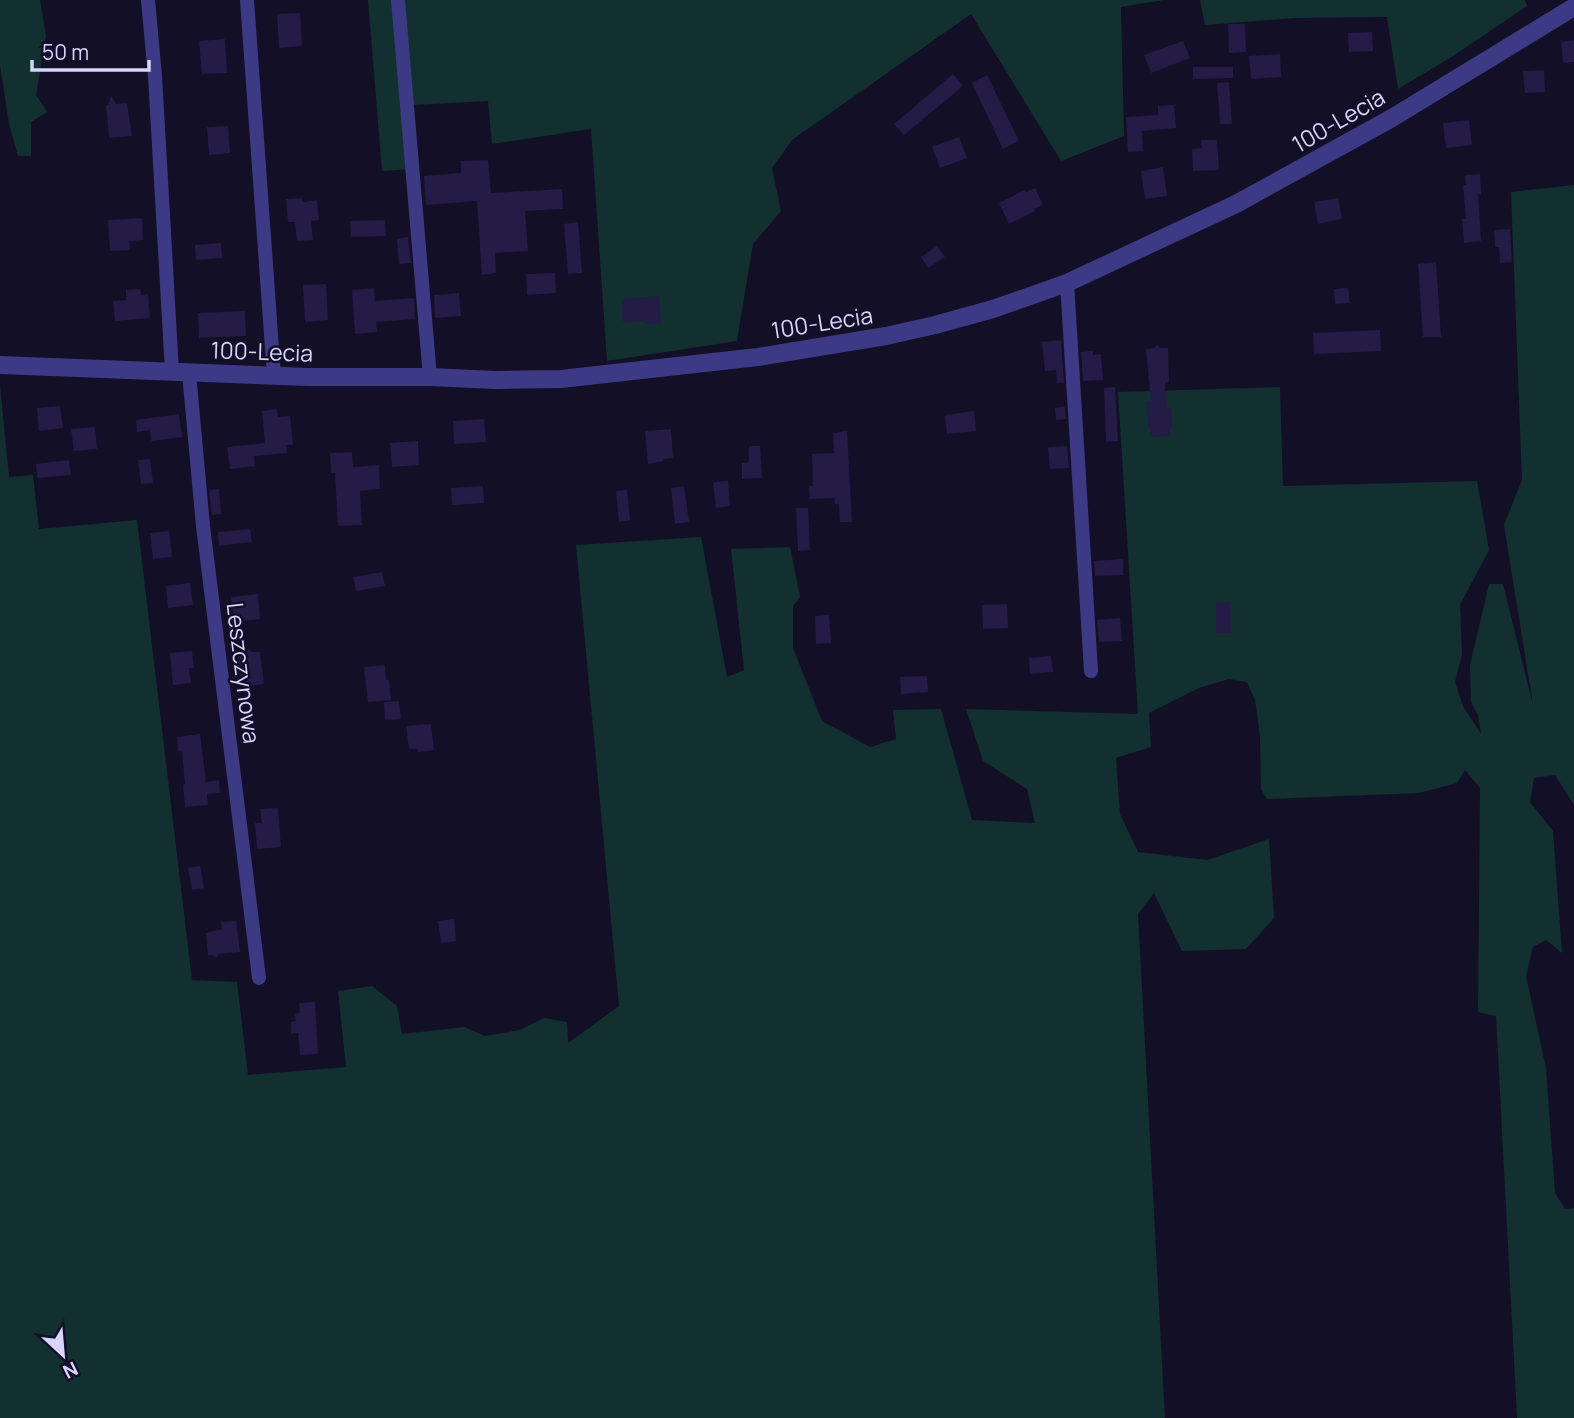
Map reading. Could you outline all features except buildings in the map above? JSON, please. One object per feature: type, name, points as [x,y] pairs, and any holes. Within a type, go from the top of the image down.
[{"type":"street","name":"Leszczynowa","points":[[148,0],[181,372],[203,526],[259,978]]},
{"type":"street","points":[[247,0],[274,376]]},
{"type":"street","points":[[398,0],[429,377]]},
{"type":"street","name":"100-Lecia","points":[[0,365],[274,376],[561,379],[758,357],[886,336],[935,325],[993,309],[1067,283],[1236,204],[1392,118],[1574,7]]},
{"type":"street","points":[[1067,283],[1091,671]]},
{"type":"green space","points":[[0,0],[40,0],[46,36],[36,95],[47,112],[31,122],[31,156],[18,156],[9,124],[0,65]]},
{"type":"green space","points":[[368,0],[1164,0],[1121,7],[1124,136],[1061,161],[971,14],[792,140],[772,168],[781,211],[753,244],[737,341],[607,361],[591,129],[492,144],[488,101],[414,105],[415,169],[382,171]]},
{"type":"green space","points":[[1200,0],[1525,0],[1527,6],[1398,89],[1387,17],[1295,18],[1205,25]]},
{"type":"green space","points":[[1574,185],[1574,805],[1555,775],[1534,778],[1530,802],[1553,831],[1562,953],[1546,940],[1533,947],[1526,976],[1546,1068],[1555,1193],[1565,1209],[1574,1208],[1574,1418],[1517,1418],[1496,1016],[1478,1012],[1480,788],[1465,770],[1457,783],[1419,793],[1267,799],[1261,789],[1260,736],[1255,700],[1247,682],[1229,679],[1199,688],[1149,713],[1151,747],[1116,758],[1120,814],[1138,852],[1207,860],[1269,839],[1274,918],[1246,949],[1182,951],[1154,893],[1138,914],[1165,1418],[0,1418],[0,385],[9,477],[33,475],[39,529],[137,520],[192,980],[237,982],[248,1075],[346,1067],[338,991],[372,986],[397,1006],[402,1034],[464,1027],[485,1036],[520,1030],[544,1018],[567,1022],[568,1043],[619,1006],[576,545],[701,537],[727,677],[744,670],[731,549],[790,547],[800,597],[793,606],[793,648],[822,721],[870,747],[896,739],[893,710],[941,709],[972,820],[1035,823],[1027,789],[983,761],[966,709],[1138,714],[1118,392],[1280,387],[1283,486],[1477,481],[1489,550],[1460,605],[1462,654],[1455,682],[1463,706],[1481,734],[1478,715],[1471,702],[1470,665],[1489,584],[1503,584],[1533,705],[1504,525],[1522,480],[1511,192]]}]
